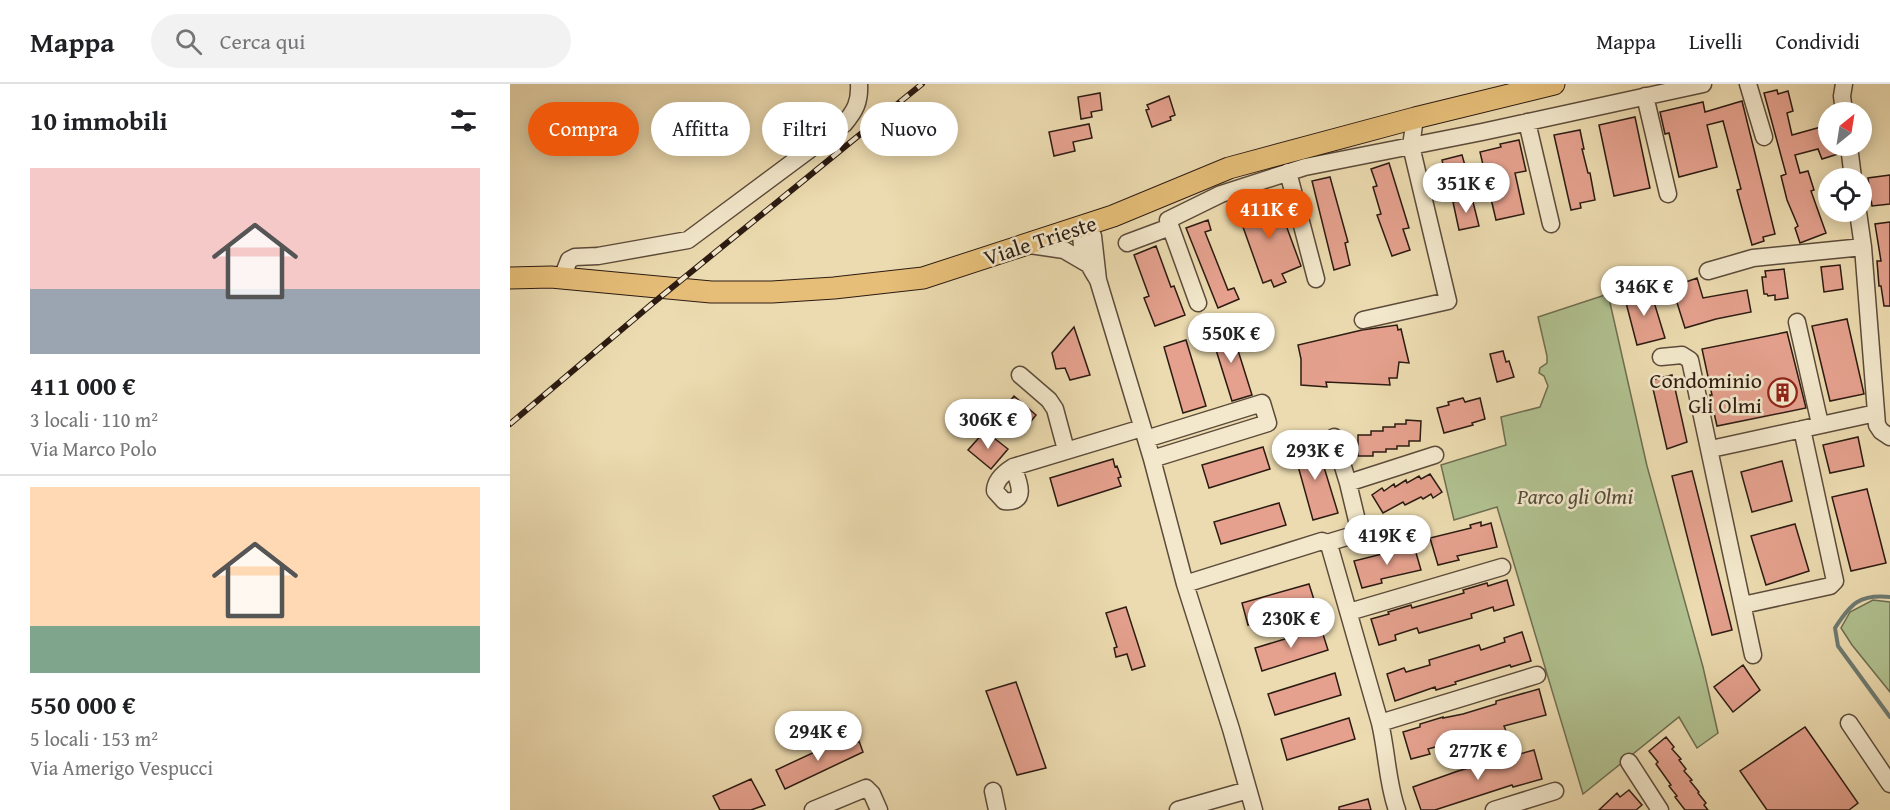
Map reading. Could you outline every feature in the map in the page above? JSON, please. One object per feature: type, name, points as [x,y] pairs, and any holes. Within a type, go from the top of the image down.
[{"type":"main road","name":"Viale Trieste","points":[[510,278],[562,278],[711,292],[823,289],[923,278],[1113,216],[1229,168],[1406,121],[1509,89],[1546,85]]},
{"type":"street","points":[[562,278],[569,260],[575,257],[598,256],[688,240],[844,124],[855,112],[859,99],[859,84]]},
{"type":"street","points":[[1198,303],[1168,220],[1221,194],[1305,167],[1703,84]]},
{"type":"street","points":[[1748,84],[1764,137]]},
{"type":"street","points":[[1843,102],[1844,84]]},
{"type":"street","points":[[1646,96],[1668,194]]},
{"type":"street","points":[[1363,320],[1448,301],[1407,147],[1406,121]]},
{"type":"street","points":[[1527,122],[1551,224]]},
{"type":"street","points":[[1288,172],[1316,279]]},
{"type":"street","points":[[1091,257],[1113,216]]},
{"type":"street","points":[[1859,222],[1877,424],[1881,431],[1890,437]]},
{"type":"street","points":[[1085,226],[1093,236],[1091,257],[1152,459],[1185,584],[1254,810]]},
{"type":"street","points":[[1127,243],[1170,227]]},
{"type":"street","points":[[1029,245],[1091,257]]},
{"type":"street","points":[[1708,271],[1753,258],[1863,247]]},
{"type":"street","points":[[1797,322],[1820,424]]},
{"type":"street","points":[[1661,357],[1682,355],[1690,360],[1707,445],[1711,449]]},
{"type":"street","points":[[1020,375],[1049,400],[1055,409],[1066,450]]},
{"type":"street","points":[[1014,467],[1066,450],[1144,434],[1262,403],[1268,423],[1152,459]]},
{"type":"street","points":[[1711,449],[1876,413]]},
{"type":"street","points":[[1876,413],[1890,425]]},
{"type":"street","points":[[1743,605],[1830,586],[1835,581],[1802,429]]},
{"type":"street","points":[[1185,584],[1322,541],[1327,543],[1360,533],[1334,437]]},
{"type":"street","points":[[1711,449],[1709,452],[1753,655]]},
{"type":"street","points":[[1348,483],[1435,455]]},
{"type":"street","points":[[1327,543],[1380,723],[1386,746],[1390,791],[1397,810]]},
{"type":"street","points":[[1349,612],[1502,567]]},
{"type":"street","points":[[1380,723],[1537,675]]},
{"type":"street","points":[[1849,723],[1890,783]]},
{"type":"street","points":[[1629,762],[1660,810]]},
{"type":"street","points":[[813,810],[866,788],[872,794],[879,810]]},
{"type":"street","points":[[1178,810],[1248,790]]},
{"type":"street","points":[[993,791],[998,810]]},
{"type":"street","points":[[1494,810],[1555,791]]},
{"type":"green space","name":"Parco gli Olmi","points":[[1608,294],[1647,466],[1703,667],[1718,733],[1697,748],[1679,717],[1583,794],[1497,507],[1454,520],[1441,465],[1506,445],[1501,417],[1540,407],[1548,386],[1544,376],[1539,373],[1540,368],[1547,363],[1547,356],[1538,317]]},
{"type":"green space","points":[[1873,600],[1890,602],[1890,692],[1841,628],[1850,612]]},
{"type":"building","points":[[1777,90],[1778,94],[1788,91],[1793,111],[1787,113],[1792,135],[1818,128],[1818,149],[1795,155],[1800,173],[1808,171],[1814,190],[1811,191],[1818,211],[1818,222],[1822,222],[1826,233],[1800,243],[1795,228],[1798,226],[1787,200],[1781,176],[1786,174],[1764,93]]},
{"type":"building","points":[[1100,93],[1102,110],[1091,112],[1092,117],[1081,119],[1078,97]]},
{"type":"building","points":[[1169,96],[1175,115],[1170,117],[1171,120],[1152,127],[1146,110],[1149,109],[1147,105]]},
{"type":"building","points":[[1742,101],[1775,234],[1763,237],[1764,241],[1752,245],[1737,190],[1741,189],[1723,121],[1707,125],[1717,167],[1679,177],[1669,133],[1665,134],[1660,112],[1703,102],[1705,112]]},
{"type":"building","points":[[1635,117],[1650,188],[1614,196],[1599,125]]},
{"type":"building","points":[[1089,124],[1092,138],[1073,142],[1075,151],[1054,156],[1049,132]]},
{"type":"building","points":[[1580,130],[1584,149],[1582,149],[1588,173],[1590,173],[1595,200],[1580,203],[1581,208],[1571,210],[1554,135]]},
{"type":"building","points":[[1519,140],[1526,171],[1515,173],[1524,214],[1496,220],[1480,152]]},
{"type":"building","points":[[1462,155],[1468,176],[1460,178],[1461,183],[1448,186],[1442,160]]},
{"type":"building","points":[[1389,163],[1409,228],[1403,229],[1410,250],[1392,256],[1377,215],[1381,214],[1373,187],[1377,186],[1371,169]]},
{"type":"building","points":[[1890,175],[1890,204],[1872,206],[1872,177]]},
{"type":"building","points":[[1330,177],[1348,242],[1345,243],[1350,265],[1334,270],[1312,181]]},
{"type":"building","points":[[1254,197],[1257,205],[1276,198],[1301,266],[1282,274],[1286,282],[1274,287],[1271,280],[1263,283],[1238,213],[1245,211],[1241,202]]},
{"type":"building","points":[[1472,198],[1479,226],[1459,230],[1453,202]]},
{"type":"building","points":[[1208,220],[1211,230],[1205,232],[1228,290],[1234,288],[1239,299],[1218,308],[1186,228]]},
{"type":"building","points":[[1890,222],[1890,306],[1884,306],[1881,286],[1879,286],[1877,261],[1881,261],[1875,224]]},
{"type":"building","points":[[1156,246],[1171,287],[1174,286],[1185,315],[1155,326],[1144,298],[1149,296],[1134,255]]},
{"type":"building","points":[[1840,265],[1843,289],[1824,292],[1821,267]]},
{"type":"building","points":[[1784,269],[1788,298],[1775,300],[1775,295],[1764,294],[1762,277],[1766,277],[1765,271]]},
{"type":"building","points":[[1697,278],[1703,298],[1747,290],[1751,312],[1685,328],[1672,287]]},
{"type":"building","points":[[1650,289],[1665,338],[1637,345],[1624,295]]},
{"type":"building","points":[[1847,319],[1864,394],[1830,401],[1812,326]]},
{"type":"building","points":[[1397,325],[1398,330],[1401,329],[1409,363],[1399,362],[1397,378],[1389,378],[1390,385],[1326,382],[1327,387],[1301,385],[1301,359],[1298,345],[1362,330]]},
{"type":"building","points":[[1074,327],[1090,375],[1070,380],[1065,368],[1056,369],[1052,353]]},
{"type":"building","points":[[1231,328],[1252,395],[1232,401],[1211,334]]},
{"type":"building","points":[[1787,332],[1806,408],[1717,426],[1702,349]]},
{"type":"building","points":[[1186,340],[1206,406],[1183,413],[1164,347]]},
{"type":"building","points":[[1503,351],[1514,377],[1497,382],[1490,354]]},
{"type":"building","points":[[1672,375],[1687,442],[1667,449],[1651,380]]},
{"type":"building","points":[[1014,396],[1036,415],[1020,435],[997,416]]},
{"type":"building","points":[[1463,398],[1465,402],[1480,398],[1485,419],[1472,423],[1473,425],[1444,433],[1437,408]]},
{"type":"building","points":[[1406,420],[1421,421],[1420,441],[1409,441],[1409,446],[1397,446],[1397,449],[1386,449],[1386,452],[1373,452],[1373,456],[1358,456],[1358,435],[1371,435],[1371,431],[1383,431],[1383,427],[1406,424]]},
{"type":"building","points":[[985,431],[1008,449],[991,469],[968,450]]},
{"type":"building","points":[[1858,437],[1864,466],[1830,473],[1823,445]]},
{"type":"building","points":[[1316,441],[1338,513],[1313,520],[1293,448]]},
{"type":"building","points":[[1263,447],[1270,469],[1209,488],[1202,465]]},
{"type":"building","points":[[1113,459],[1121,477],[1118,478],[1121,486],[1058,506],[1050,478]]},
{"type":"building","points":[[1782,461],[1792,501],[1752,512],[1741,472]]},
{"type":"building","points":[[1692,471],[1732,630],[1712,635],[1672,476]]},
{"type":"building","points":[[1430,474],[1442,492],[1433,498],[1431,494],[1405,505],[1403,502],[1383,513],[1372,495],[1382,488],[1384,491],[1394,484],[1395,487],[1406,480],[1407,483],[1419,476],[1421,479]]},
{"type":"building","points":[[1867,489],[1886,563],[1851,571],[1832,497]]},
{"type":"building","points":[[1279,503],[1286,525],[1221,544],[1214,522]]},
{"type":"building","points":[[1481,522],[1481,526],[1491,523],[1497,547],[1457,556],[1459,560],[1438,565],[1430,538],[1471,528],[1470,525]]},
{"type":"building","points":[[1795,524],[1809,571],[1766,585],[1751,536]]},
{"type":"building","points":[[1404,545],[1405,549],[1414,546],[1421,570],[1381,579],[1382,583],[1362,588],[1354,561],[1394,551],[1394,548]]},
{"type":"building","points":[[1507,580],[1514,605],[1494,611],[1493,607],[1471,614],[1472,618],[1419,633],[1417,628],[1395,635],[1396,640],[1379,645],[1371,619],[1411,605],[1412,608],[1464,593],[1463,590],[1487,583],[1488,586]]},
{"type":"building","points":[[1309,584],[1316,606],[1248,625],[1242,603]]},
{"type":"building","points":[[1126,607],[1145,666],[1132,670],[1127,654],[1116,657],[1114,648],[1117,647],[1106,613]]},
{"type":"building","points":[[1321,628],[1328,650],[1262,671],[1255,648]]},
{"type":"building","points":[[1522,632],[1531,661],[1511,667],[1510,665],[1436,690],[1435,687],[1395,701],[1387,674],[1404,668],[1406,672],[1430,665],[1429,660],[1479,645],[1481,650],[1505,642],[1504,638]]},
{"type":"building","points":[[1743,665],[1760,690],[1733,712],[1714,687]]},
{"type":"building","points":[[1335,673],[1341,695],[1275,715],[1268,694]]},
{"type":"building","points":[[1016,682],[1046,768],[1017,775],[986,691]]},
{"type":"building","points":[[1539,689],[1546,715],[1504,726],[1506,731],[1487,736],[1486,733],[1428,749],[1430,754],[1411,759],[1403,732],[1420,727],[1420,724],[1463,714],[1496,704],[1496,701]]},
{"type":"building","points":[[1349,718],[1355,739],[1287,760],[1281,739]]},
{"type":"building","points":[[1805,727],[1858,803],[1849,810],[1767,810],[1740,771]]},
{"type":"building","points":[[847,737],[851,745],[859,741],[863,752],[785,789],[776,770]]},
{"type":"building","points":[[1666,737],[1674,747],[1672,749],[1681,759],[1679,760],[1686,769],[1684,771],[1692,780],[1690,781],[1706,803],[1704,805],[1708,810],[1685,810],[1656,764],[1658,762],[1649,751]]},
{"type":"building","points":[[1534,750],[1542,779],[1513,787],[1512,785],[1435,810],[1421,810],[1413,787],[1458,771]]},
{"type":"building","points":[[751,779],[765,805],[751,810],[720,810],[713,796]]},
{"type":"building","points":[[1629,790],[1642,805],[1636,810],[1599,810],[1617,793],[1620,797]]},
{"type":"building","points":[[1368,799],[1371,810],[1339,810],[1339,807]]},
{"type":"waterway","points":[[1890,597],[1871,597],[1857,602],[1846,612],[1835,628],[1838,646],[1890,717]]},
{"type":"railway","points":[[510,424],[653,303],[922,84]]},
{"type":"place","name":"Condominio Gli Olmi","points":[[1783,393]]}]
